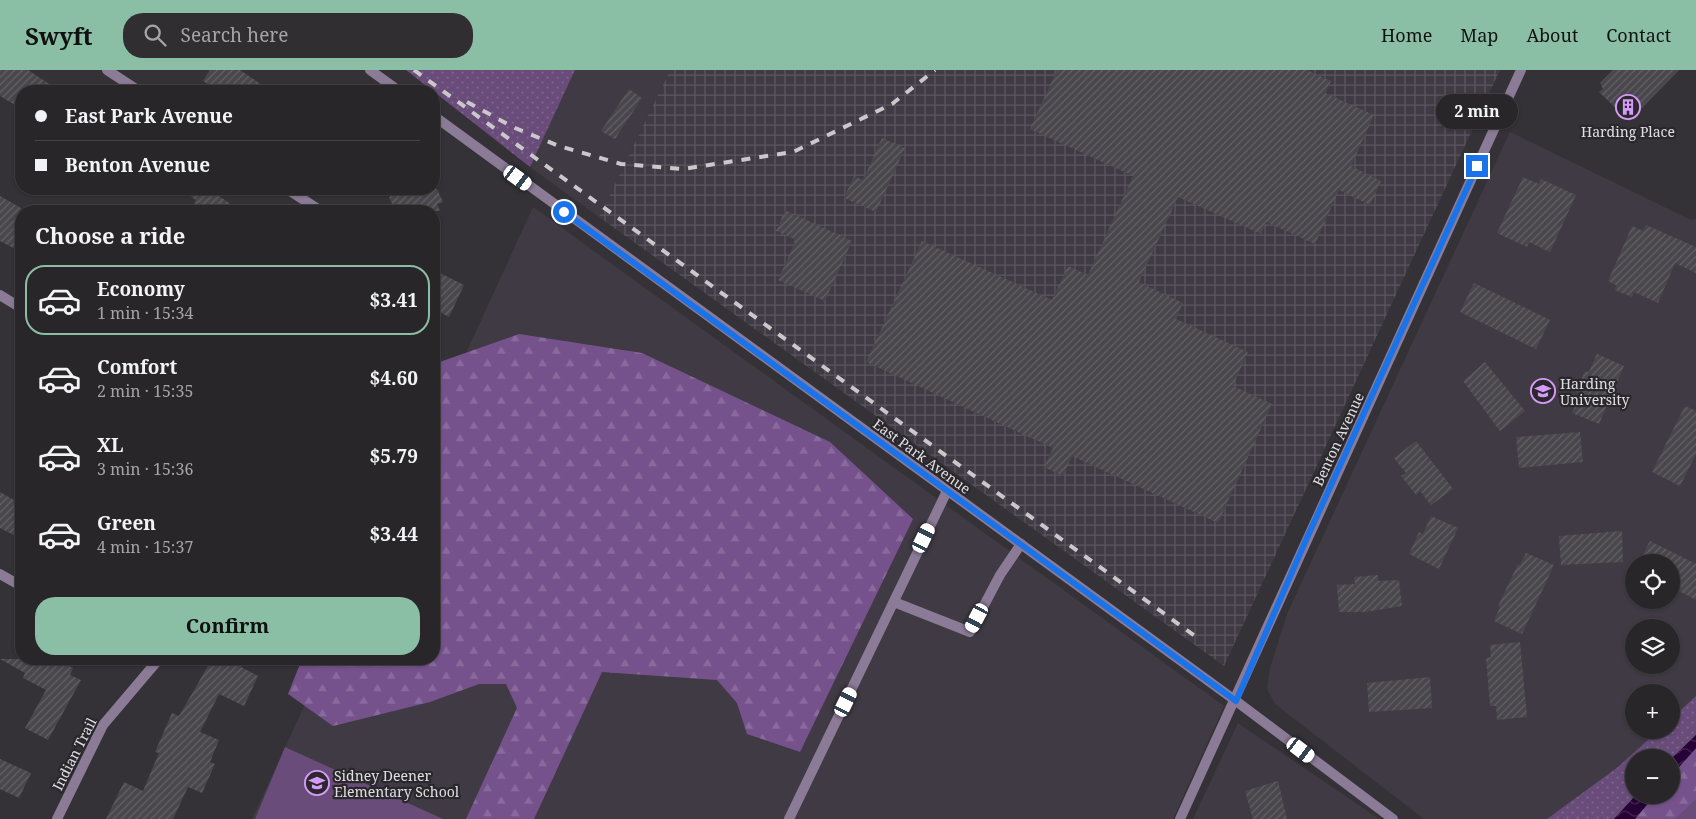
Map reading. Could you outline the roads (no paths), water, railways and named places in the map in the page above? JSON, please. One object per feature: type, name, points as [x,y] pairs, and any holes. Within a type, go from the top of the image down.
[{"type":"street","points":[[107,70],[130,85]]},
{"type":"street","points":[[370,70],[391,85]]},
{"type":"street","name":"Benton Avenue","points":[[1180,819],[1236,701],[1310,531],[1521,70]]},
{"type":"street","name":"East Park Avenue","points":[[440,120],[1236,701],[1393,819]]},
{"type":"street","points":[[296,195],[312,205]]},
{"type":"street","points":[[0,295],[15,304]]},
{"type":"street","points":[[789,819],[947,490]]},
{"type":"street","points":[[894,602],[970,632],[1000,576],[1021,544]]},
{"type":"street","points":[[0,574],[15,583]]},
{"type":"street","name":"Indian Trail","points":[[57,819],[103,725],[151,665]]},
{"type":"water","points":[[1696,735],[1696,748],[1680,766],[1680,750]]},
{"type":"water","points":[[1628,804],[1648,804],[1635,819],[1614,819]]},
{"type":"railway","points":[[414,70],[435,85]]},
{"type":"railway","points":[[467,102],[515,128],[559,146],[621,164],[683,169],[793,152],[892,104],[935,70]]},
{"type":"railway","points":[[440,89],[1195,636]]},
{"type":"place","name":"Harding Place","points":[[1628,107]]},
{"type":"place","name":"Harding University","points":[[1543,391]]},
{"type":"place","name":"Sidney Deener Elementary School","points":[[317,783]]}]
